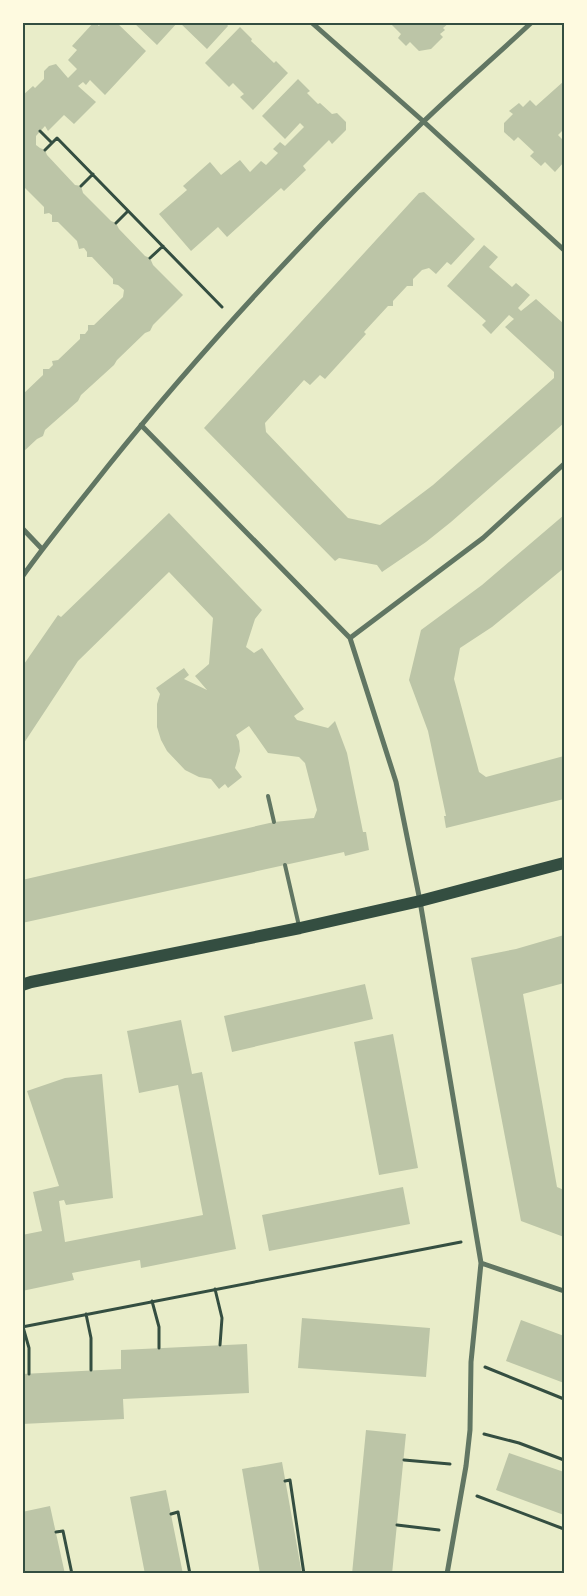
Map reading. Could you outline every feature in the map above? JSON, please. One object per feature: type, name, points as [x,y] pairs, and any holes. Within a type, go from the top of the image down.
[{"type":"main road","points":[[25,983],[300,928],[420,901],[564,863]]},
{"type":"street","points":[[311,22],[564,250]]},
{"type":"street","points":[[22,577],[42,549],[141,425],[233,318],[423,121],[532,22]]},
{"type":"street","points":[[141,425],[350,638],[396,782],[420,901],[481,1263],[471,1362],[470,1430],[466,1466],[447,1574]]},
{"type":"street","points":[[350,638],[483,538],[564,464]]},
{"type":"street","points":[[22,528],[42,549]]},
{"type":"street","points":[[481,1263],[564,1291]]},
{"type":"lane","points":[[268,796],[274,822]]},
{"type":"lane","points":[[284,866],[300,928]]},
{"type":"path","points":[[40,131],[52,143]]},
{"type":"path","points":[[46,150],[58,138],[233,318]]},
{"type":"path","points":[[81,186],[93,174]]},
{"type":"path","points":[[116,223],[128,211]]},
{"type":"path","points":[[150,258],[163,246]]},
{"type":"path","points":[[29,1374],[29,1348],[23,1327],[476,1239]]},
{"type":"path","points":[[214,1289],[222,1318],[220,1345]]},
{"type":"path","points":[[152,1302],[159,1327],[159,1348]]},
{"type":"path","points":[[86,1314],[91,1338],[91,1370]]},
{"type":"path","points":[[471,1362],[564,1399]]},
{"type":"path","points":[[470,1430],[519,1443],[564,1460]]},
{"type":"path","points":[[404,1460],[466,1466]]},
{"type":"path","points":[[285,1481],[290,1480],[297,1538],[304,1574]]},
{"type":"path","points":[[462,1490],[564,1529]]},
{"type":"path","points":[[171,1514],[178,1512],[190,1574]]},
{"type":"path","points":[[397,1525],[455,1532]]},
{"type":"path","points":[[56,1532],[63,1531],[72,1574]]},
{"type":"path","points":[[181,1564],[188,1563]]},
{"type":"building","points":[[94,22],[99,26],[102,22],[116,22],[146,51],[105,95],[90,80],[86,85],[83,82],[78,86],[96,102],[74,124],[64,115],[48,131],[45,126],[36,136],[36,145],[45,150],[47,155],[75,185],[81,186],[83,193],[111,221],[116,223],[119,229],[145,256],[150,258],[153,265],[183,295],[153,325],[150,331],[145,333],[81,395],[78,401],[45,430],[43,436],[22,453],[22,395],[43,375],[43,369],[49,369],[53,365],[52,361],[58,360],[80,339],[80,334],[85,334],[88,330],[88,325],[94,325],[123,297],[124,290],[118,285],[113,284],[113,279],[92,257],[87,257],[87,252],[84,248],[79,249],[77,241],[58,222],[52,222],[52,215],[49,213],[44,214],[44,207],[22,185],[22,96],[33,86],[35,88],[44,79],[44,71],[49,66],[56,64],[68,78],[77,69],[68,60],[77,50],[72,46]]},
{"type":"building","points":[[133,22],[178,22],[157,45]]},
{"type":"building","points":[[179,22],[225,22],[228,26],[207,49]]},
{"type":"building","points":[[389,22],[450,22],[443,28],[445,30],[440,34],[443,37],[431,49],[419,51],[410,42],[406,46],[398,38],[401,34]]},
{"type":"building","points":[[240,27],[252,39],[251,41],[274,63],[276,61],[288,73],[253,110],[240,97],[244,94],[233,83],[229,87],[205,63]]},
{"type":"building","points":[[298,79],[310,91],[307,93],[318,104],[320,103],[332,114],[337,113],[346,122],[346,130],[332,144],[329,140],[303,166],[306,170],[284,191],[281,188],[227,237],[218,227],[191,251],[159,214],[187,190],[183,186],[210,162],[221,175],[240,160],[250,172],[261,161],[266,165],[278,153],[273,149],[280,142],[285,146],[304,127],[300,123],[285,139],[262,116]]},
{"type":"building","points":[[564,81],[564,129],[558,135],[564,141],[564,162],[555,172],[545,162],[541,166],[530,156],[534,152],[518,137],[514,141],[504,132],[504,123],[513,114],[509,111],[519,103],[523,107],[530,100],[536,106]]},
{"type":"building","points":[[424,192],[475,239],[451,265],[447,262],[436,274],[429,268],[422,270],[413,279],[413,286],[407,286],[393,301],[393,306],[388,306],[364,332],[366,334],[325,379],[320,375],[310,385],[304,380],[265,423],[266,432],[348,518],[380,525],[433,485],[554,378],[554,372],[505,327],[514,319],[509,315],[491,334],[482,325],[486,321],[447,286],[484,245],[498,257],[489,267],[512,287],[516,283],[530,295],[518,308],[521,311],[536,299],[564,324],[564,423],[451,522],[426,542],[382,572],[377,565],[339,558],[335,561],[204,428],[419,193]]},
{"type":"building","points":[[169,513],[262,610],[255,619],[246,647],[254,653],[262,648],[304,709],[294,716],[297,720],[328,728],[335,721],[347,753],[363,832],[366,832],[369,850],[345,856],[344,852],[22,923],[22,880],[274,822],[314,818],[317,810],[305,763],[299,757],[268,753],[249,726],[236,735],[240,751],[235,768],[242,777],[228,788],[225,784],[219,789],[211,779],[199,777],[185,770],[167,751],[157,727],[157,704],[160,694],[156,688],[184,668],[189,675],[184,679],[207,690],[195,676],[209,664],[213,618],[169,572],[78,661],[22,746],[22,667],[58,615],[61,617]]},
{"type":"building","points":[[564,515],[564,568],[492,627],[460,648],[454,679],[479,772],[486,777],[564,756],[564,799],[446,828],[444,816],[446,816],[428,731],[409,680],[421,630],[482,585]]},
{"type":"building","points":[[564,935],[564,983],[523,994],[557,1187],[564,1190],[564,1237],[521,1221],[471,958],[516,949]]},
{"type":"building","points":[[365,984],[373,1019],[232,1052],[224,1016]]},
{"type":"building","points":[[181,1020],[192,1074],[202,1072],[236,1249],[141,1268],[140,1260],[72,1273],[74,1280],[22,1291],[22,1235],[42,1231],[33,1192],[59,1186],[27,1091],[65,1078],[102,1074],[113,1198],[66,1205],[64,1200],[59,1201],[65,1242],[203,1215],[178,1085],[139,1093],[127,1031]]},
{"type":"building","points":[[393,1034],[418,1168],[379,1175],[354,1042]]},
{"type":"building","points":[[403,1187],[410,1224],[269,1251],[262,1215]]},
{"type":"building","points":[[302,1318],[430,1328],[426,1377],[298,1368]]},
{"type":"building","points":[[521,1320],[564,1336],[564,1383],[506,1361]]},
{"type":"building","points":[[247,1344],[249,1393],[123,1399],[124,1419],[22,1424],[22,1374],[121,1369],[121,1350]]},
{"type":"building","points":[[366,1430],[406,1434],[392,1574],[352,1574]]},
{"type":"building","points":[[509,1453],[564,1472],[564,1515],[496,1490]]},
{"type":"building","points":[[282,1462],[302,1574],[260,1574],[242,1469]]},
{"type":"building","points":[[166,1490],[183,1574],[145,1574],[130,1497]]},
{"type":"building","points":[[50,1506],[65,1574],[23,1574],[22,1512]]}]
